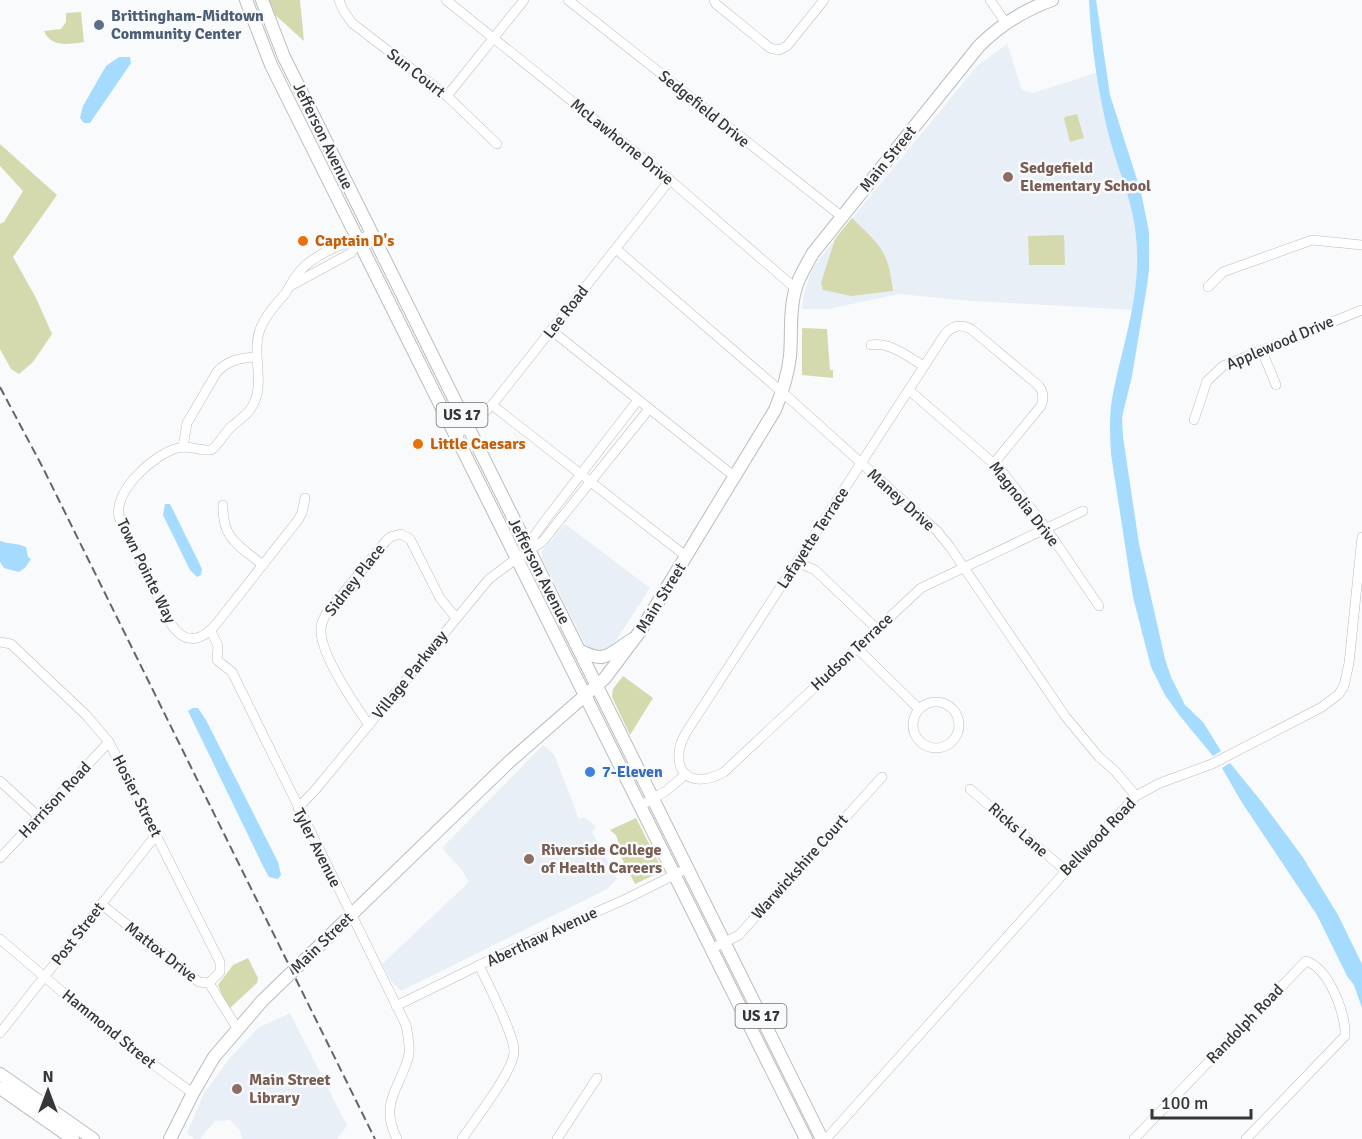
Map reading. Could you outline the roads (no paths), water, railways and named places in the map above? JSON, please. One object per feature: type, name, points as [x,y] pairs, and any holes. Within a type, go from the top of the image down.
[{"type":"main road","name":"Jefferson Avenue","points":[[246,0],[271,65],[806,1139]]},
{"type":"main road","name":"Jefferson Avenue","points":[[262,0],[284,57],[824,1139]]},
{"type":"main road","name":"Main Street","points":[[173,1138],[193,1093],[214,1057],[262,1001],[509,762],[610,673],[636,637],[769,422],[782,392],[789,361],[791,311],[795,288],[813,253],[971,55],[1006,23],[1024,11],[1052,0]]},
{"type":"main road","points":[[579,650],[595,658],[602,658],[636,637]]},
{"type":"main road","points":[[0,1074],[93,1139]]},
{"type":"main road","points":[[0,1088],[73,1139]]},
{"type":"street","name":"Sun Court","points":[[339,0],[342,10],[352,23],[447,96],[497,144]]},
{"type":"street","name":"McLawhorne Drive","points":[[446,0],[670,180],[795,288]]},
{"type":"street","points":[[447,96],[524,0]]},
{"type":"street","name":"Sedgefield Drive","points":[[568,0],[841,216]]},
{"type":"street","points":[[714,0],[770,48],[779,50],[787,46],[824,0]]},
{"type":"street","points":[[990,0],[1006,23]]},
{"type":"street","name":"Lee Road","points":[[456,435],[492,405],[670,180]]},
{"type":"street","points":[[257,357],[236,359],[216,372],[186,423],[183,447],[206,450],[214,448],[230,428],[250,410],[255,402],[259,386],[257,357],[256,346],[260,328],[292,285],[296,275],[311,261],[348,242],[359,241],[372,234]]},
{"type":"street","points":[[1208,286],[1223,272],[1312,240],[1362,245]]},
{"type":"street","name":"Maney Drive","points":[[616,249],[923,517],[950,547],[1065,716],[1136,796]]},
{"type":"street","name":"Applewood Drive","points":[[1194,420],[1207,381],[1223,366],[1362,310]]},
{"type":"street","name":"Lafayette Terrace","points":[[686,774],[680,765],[679,752],[687,731],[924,366],[949,330],[959,326],[965,326],[974,332],[1039,387],[1044,397],[1041,406],[994,463]]},
{"type":"street","points":[[551,330],[735,477]]},
{"type":"street","points":[[871,345],[890,346],[924,366]]},
{"type":"street","points":[[1262,351],[1276,385]]},
{"type":"street","name":"Magnolia Drive","points":[[909,390],[994,463],[1046,528],[1099,606]]},
{"type":"street","name":"Village Parkway","points":[[529,550],[534,536],[638,400]]},
{"type":"street","points":[[492,405],[687,556]]},
{"type":"street","name":"Village Parkway","points":[[298,808],[489,579],[542,542],[649,408]]},
{"type":"street","name":"Town Pointe Way","points":[[183,447],[156,457],[148,463],[120,499],[117,511],[175,629],[185,637],[194,639],[203,638],[210,631]]},
{"type":"street","points":[[210,631],[298,520],[305,498]]},
{"type":"street","points":[[561,500],[570,507]]},
{"type":"street","points":[[223,505],[223,518],[233,542],[263,565]]},
{"type":"street","name":"Hudson Terrace","points":[[686,774],[695,779],[708,780],[724,772],[921,588],[1083,511]]},
{"type":"street","name":"Sidney Place","points":[[369,725],[332,662],[323,644],[320,628],[326,614],[390,537],[401,534],[410,539],[440,598],[456,618]]},
{"type":"street","name":"Bellwood Road","points":[[824,1139],[1136,796],[1160,783],[1212,764],[1322,707],[1339,694],[1344,686],[1349,663],[1362,537]]},
{"type":"street","points":[[797,562],[815,570],[862,612],[877,629]]},
{"type":"street","name":"Tyler Avenue","points":[[210,631],[218,646],[217,660],[232,672],[406,1025],[409,1052],[392,1094],[390,1106],[397,1139]]},
{"type":"street","name":"Hosier Street","points":[[0,642],[11,644],[86,716],[109,742],[220,963],[220,972],[209,983]]},
{"type":"street","points":[[857,648],[919,709]]},
{"type":"street","points":[[935,702],[941,702],[952,708],[958,723],[953,740],[939,748],[927,747],[922,743],[913,728],[913,721],[919,709],[935,702]]},
{"type":"street","name":"Harrison Road","points":[[0,858],[109,742]]},
{"type":"street","points":[[640,806],[686,774]]},
{"type":"street","name":"Warwickshire Court","points":[[711,949],[739,934],[882,777]]},
{"type":"street","points":[[0,781],[39,817]]},
{"type":"street","name":"Ricks Lane","points":[[970,789],[1066,871]]},
{"type":"street","name":"Post Street","points":[[0,1033],[156,835]]},
{"type":"street","name":"Aberthaw Avenue","points":[[396,1006],[688,868]]},
{"type":"street","name":"Mattox Drive","points":[[100,904],[199,982],[209,983],[237,1028]]},
{"type":"street","name":"Hammond Street","points":[[0,939],[162,1072],[193,1093]]},
{"type":"street","name":"Randolph Road","points":[[1134,1139],[1306,961],[1316,965],[1323,974],[1344,1017],[1345,1036],[1246,1139]]},
{"type":"street","points":[[462,1139],[508,1070],[514,1053],[512,1038],[479,965]]},
{"type":"street","points":[[557,1139],[597,1078]]},
{"type":"water","points":[[1089,0],[1096,0],[1110,95],[1141,192],[1149,232],[1147,286],[1132,376],[1122,417],[1139,544],[1171,677],[1185,705],[1203,722],[1221,751],[1213,756],[1165,695],[1151,667],[1133,597],[1111,454],[1110,413],[1135,289],[1136,235],[1131,206],[1109,136],[1102,103],[1093,51]]},
{"type":"water","points":[[119,57],[130,57],[131,63],[90,123],[84,123],[80,118],[83,106],[106,66]]},
{"type":"water","points":[[165,504],[170,504],[202,569],[201,575],[197,577],[190,570],[163,515]]},
{"type":"water","points":[[0,541],[26,547],[28,557],[31,559],[25,568],[19,572],[4,568],[0,562]]},
{"type":"water","points":[[198,708],[206,720],[278,862],[281,875],[278,879],[269,877],[264,868],[188,711]]},
{"type":"water","points":[[1230,763],[1302,856],[1338,915],[1362,964],[1362,1008],[1354,985],[1347,976],[1317,915],[1241,801],[1222,768]]},
{"type":"railway","points":[[0,387],[43,468],[375,1139]]},
{"type":"place","name":"Brittingham-Midtown Community Center","points":[[99,25]]},
{"type":"place","name":"Sedgefield Elementary School","points":[[1008,177]]},
{"type":"place","name":"Captain D's","points":[[303,241]]},
{"type":"place","name":"Little Caesars","points":[[418,444]]},
{"type":"place","name":"7-Eleven","points":[[590,772]]},
{"type":"place","name":"Riverside College of Health Careers","points":[[529,859]]},
{"type":"place","name":"Main Street Library","points":[[237,1089]]}]
